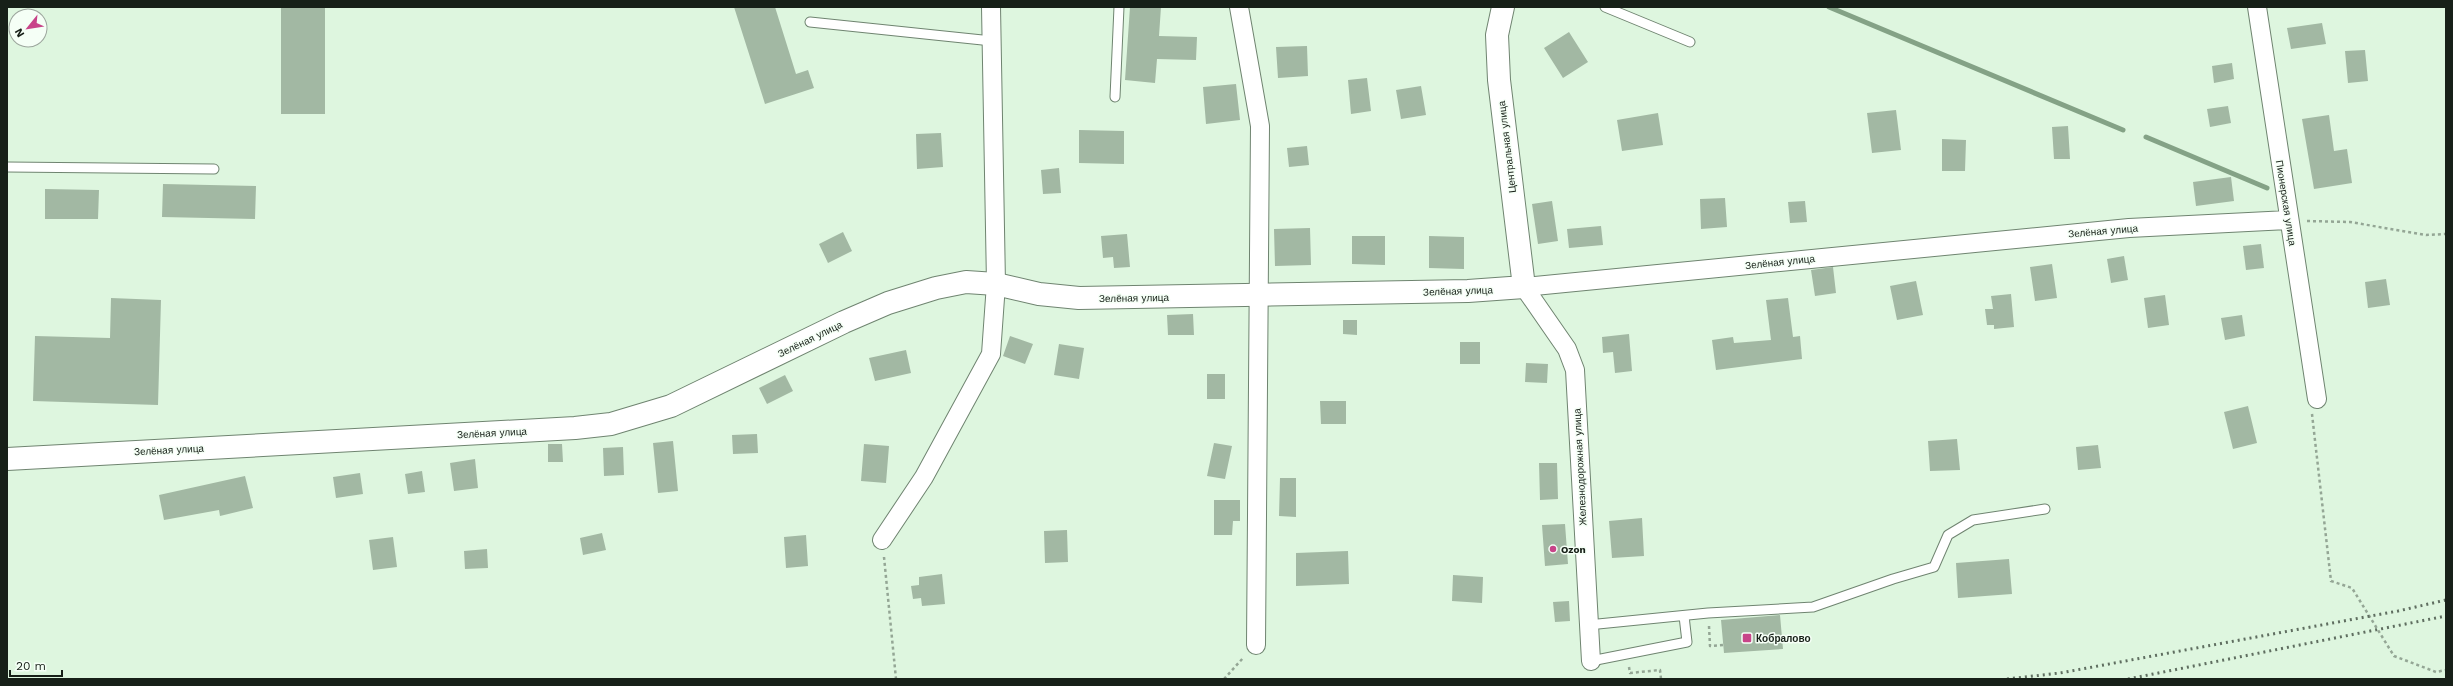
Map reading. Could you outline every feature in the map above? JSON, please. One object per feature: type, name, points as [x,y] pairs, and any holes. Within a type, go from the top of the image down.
[{"type":"street","points":[[882,540],[924,477],[991,354],[996,284],[991,7]]},
{"type":"street","points":[[1239,7],[1260,126],[1260,296],[1256,644]]},
{"type":"street","points":[[1491,7],[1497,35]]},
{"type":"street","name":"Центральная улица","points":[[1504,7],[1497,35],[1499,80],[1524,287]]},
{"type":"street","name":"Пионерская улица","points":[[2257,7],[2317,399]]},
{"type":"street","name":"Зелёная улица","points":[[7,459],[551,430],[611,424],[672,406],[888,303],[936,288],[966,282],[996,284],[1039,294],[1079,298],[1260,296],[1468,291],[1524,287],[2129,228],[2289,220]]},
{"type":"street","name":"Железнодорожная улица","points":[[1524,287],[1567,349],[1575,370],[1591,661]]},
{"type":"lane","points":[[1115,97],[1118,7]]},
{"type":"lane","points":[[1605,7],[1690,42]]},
{"type":"lane","points":[[810,22],[992,41]]},
{"type":"lane","points":[[7,167],[214,169]]},
{"type":"lane","points":[[1588,625],[1708,613],[1813,607],[1893,579],[1934,567],[1948,535],[1974,520],[2046,509]]},
{"type":"lane","points":[[1591,661],[1687,642],[1684,616]]},
{"type":"path","points":[[2289,220],[2350,222],[2426,236],[2446,234]]},
{"type":"path","points":[[2317,399],[2312,413],[2331,581],[2352,588],[2394,656],[2436,672],[2446,670]]},
{"type":"path","points":[[882,540],[896,679]]},
{"type":"path","points":[[1708,613],[1710,646],[1724,645]]},
{"type":"path","points":[[1224,679],[1256,644]]},
{"type":"path","points":[[1636,666],[1629,666],[1630,673],[1660,670],[1661,679]]},
{"type":"building","points":[[281,7],[325,7],[325,114],[281,114]]},
{"type":"building","points":[[734,7],[775,7],[796,74],[808,70],[814,88],[765,104]]},
{"type":"building","points":[[1130,7],[1161,7],[1159,36],[1197,37],[1196,60],[1157,59],[1155,83],[1125,80]]},
{"type":"building","points":[[2322,23],[2326,44],[2291,49],[2287,28]]},
{"type":"building","points":[[1569,32],[1588,62],[1563,78],[1544,48]]},
{"type":"building","points":[[1307,46],[1308,76],[1278,78],[1276,47]]},
{"type":"building","points":[[2365,50],[2368,81],[2348,83],[2345,51]]},
{"type":"building","points":[[2232,63],[2234,79],[2214,83],[2212,66]]},
{"type":"building","points":[[1367,78],[1371,111],[1351,114],[1348,80]]},
{"type":"building","points":[[1236,84],[1240,120],[1206,124],[1203,87]]},
{"type":"building","points":[[1421,86],[1426,115],[1401,119],[1396,90]]},
{"type":"building","points":[[2228,106],[2231,123],[2210,127],[2207,109]]},
{"type":"building","points":[[1896,110],[1901,150],[1872,153],[1867,113]]},
{"type":"building","points":[[1658,113],[1663,145],[1622,151],[1617,120]]},
{"type":"building","points":[[2329,115],[2334,151],[2347,149],[2352,183],[2314,189],[2302,119]]},
{"type":"building","points":[[2068,126],[2070,159],[2054,159],[2052,127]]},
{"type":"building","points":[[1079,130],[1124,131],[1124,164],[1079,163]]},
{"type":"building","points":[[941,133],[943,167],[917,169],[916,134]]},
{"type":"building","points":[[1942,139],[1966,140],[1965,171],[1942,171]]},
{"type":"building","points":[[1307,146],[1309,165],[1289,167],[1287,148]]},
{"type":"building","points":[[1059,168],[1061,193],[1043,194],[1041,170]]},
{"type":"building","points":[[2231,177],[2234,201],[2196,206],[2193,182]]},
{"type":"building","points":[[163,184],[256,186],[255,219],[162,217]]},
{"type":"building","points":[[45,189],[99,190],[98,219],[45,219]]},
{"type":"building","points":[[1725,198],[1727,227],[1701,229],[1700,199]]},
{"type":"building","points":[[1552,201],[1558,241],[1538,244],[1532,204]]},
{"type":"building","points":[[1805,201],[1807,222],[1790,223],[1788,202]]},
{"type":"building","points":[[1601,226],[1603,245],[1569,248],[1567,229]]},
{"type":"building","points":[[1310,228],[1311,265],[1275,266],[1274,229]]},
{"type":"building","points":[[843,232],[852,251],[828,263],[819,244]]},
{"type":"building","points":[[1127,234],[1130,267],[1114,268],[1113,257],[1103,258],[1101,236]]},
{"type":"building","points":[[1352,236],[1385,236],[1385,265],[1352,264]]},
{"type":"building","points":[[1429,236],[1464,237],[1464,269],[1429,268]]},
{"type":"building","points":[[2261,244],[2264,268],[2246,270],[2243,246]]},
{"type":"building","points":[[2124,256],[2128,280],[2111,283],[2107,259]]},
{"type":"building","points":[[2052,264],[2057,298],[2035,301],[2030,267]]},
{"type":"building","points":[[1833,267],[1836,293],[1815,296],[1811,270]]},
{"type":"building","points":[[2386,279],[2390,305],[2368,308],[2365,282]]},
{"type":"building","points":[[1916,281],[1923,315],[1897,320],[1890,286]]},
{"type":"building","points":[[2011,294],[2014,327],[1994,329],[1994,325],[1987,325],[1985,309],[1993,309],[1991,296]]},
{"type":"building","points":[[2165,295],[2169,325],[2148,328],[2144,298]]},
{"type":"building","points":[[111,298],[161,300],[158,405],[33,401],[35,336],[110,338]]},
{"type":"building","points":[[1788,298],[1793,337],[1800,336],[1802,359],[1716,370],[1712,340],[1733,337],[1734,343],[1771,340],[1766,300]]},
{"type":"building","points":[[1193,314],[1194,335],[1168,335],[1167,315]]},
{"type":"building","points":[[2242,315],[2245,336],[2225,340],[2221,318]]},
{"type":"building","points":[[1343,320],[1357,320],[1357,335],[1343,334]]},
{"type":"building","points":[[1629,334],[1632,371],[1615,373],[1613,352],[1603,353],[1602,337]]},
{"type":"building","points":[[1010,336],[1033,344],[1025,364],[1003,356]]},
{"type":"building","points":[[1460,342],[1480,342],[1480,364],[1460,364]]},
{"type":"building","points":[[1059,344],[1084,348],[1079,379],[1054,375]]},
{"type":"building","points":[[906,350],[911,373],[875,381],[869,358]]},
{"type":"building","points":[[1526,363],[1548,364],[1547,383],[1525,382]]},
{"type":"building","points":[[1207,374],[1225,374],[1225,399],[1207,399]]},
{"type":"building","points":[[785,375],[793,391],[767,404],[759,388]]},
{"type":"building","points":[[1320,401],[1346,401],[1346,424],[1321,424]]},
{"type":"building","points":[[2248,406],[2257,443],[2233,449],[2224,412]]},
{"type":"building","points":[[757,434],[758,453],[733,454],[732,435]]},
{"type":"building","points":[[1957,439],[1960,470],[1930,471],[1928,441]]},
{"type":"building","points":[[673,441],[678,491],[658,493],[653,443]]},
{"type":"building","points":[[1214,443],[1232,446],[1225,479],[1207,476]]},
{"type":"building","points":[[548,444],[562,444],[563,462],[548,462]]},
{"type":"building","points":[[864,444],[889,446],[886,483],[861,481]]},
{"type":"building","points":[[2098,445],[2101,468],[2078,470],[2076,447]]},
{"type":"building","points":[[623,447],[624,475],[604,476],[603,448]]},
{"type":"building","points":[[475,459],[478,488],[454,491],[450,463]]},
{"type":"building","points":[[1539,463],[1557,463],[1558,499],[1540,500]]},
{"type":"building","points":[[422,471],[425,492],[408,494],[405,474]]},
{"type":"building","points":[[360,473],[363,494],[336,498],[333,477]]},
{"type":"building","points":[[245,476],[253,508],[220,516],[219,510],[164,520],[159,495]]},
{"type":"building","points":[[1280,478],[1296,478],[1296,517],[1279,516]]},
{"type":"building","points":[[1214,500],[1240,500],[1240,521],[1233,521],[1232,535],[1214,535]]},
{"type":"building","points":[[1642,518],[1644,556],[1612,558],[1609,521]]},
{"type":"building","points":[[1565,524],[1568,564],[1545,566],[1542,525]]},
{"type":"building","points":[[1067,530],[1068,562],[1045,563],[1044,531]]},
{"type":"building","points":[[602,533],[606,550],[583,555],[580,538]]},
{"type":"building","points":[[806,535],[808,566],[786,568],[784,537]]},
{"type":"building","points":[[393,537],[397,567],[373,570],[369,540]]},
{"type":"building","points":[[487,549],[488,568],[465,569],[464,551]]},
{"type":"building","points":[[1348,551],[1349,584],[1296,586],[1296,553]]},
{"type":"building","points":[[2009,559],[2012,594],[1958,598],[1956,563]]},
{"type":"building","points":[[942,574],[945,604],[922,606],[921,598],[913,599],[911,586],[919,585],[919,577]]},
{"type":"building","points":[[1453,575],[1483,577],[1482,603],[1452,601]]},
{"type":"building","points":[[1569,601],[1570,621],[1555,622],[1553,602]]},
{"type":"building","points":[[1780,615],[1783,649],[1724,653],[1721,620]]},
{"type":"waterway","points":[[1829,7],[2123,130]]},
{"type":"waterway","points":[[2146,137],[2267,188]]},
{"type":"railway","points":[[2007,679],[2060,673],[2398,611],[2446,600]]},
{"type":"railway","points":[[2128,679],[2446,616]]},
{"type":"place","name":"Ozon","points":[[1553,549]]},
{"type":"place","name":"Кобралово","points":[[1747,638]]}]
